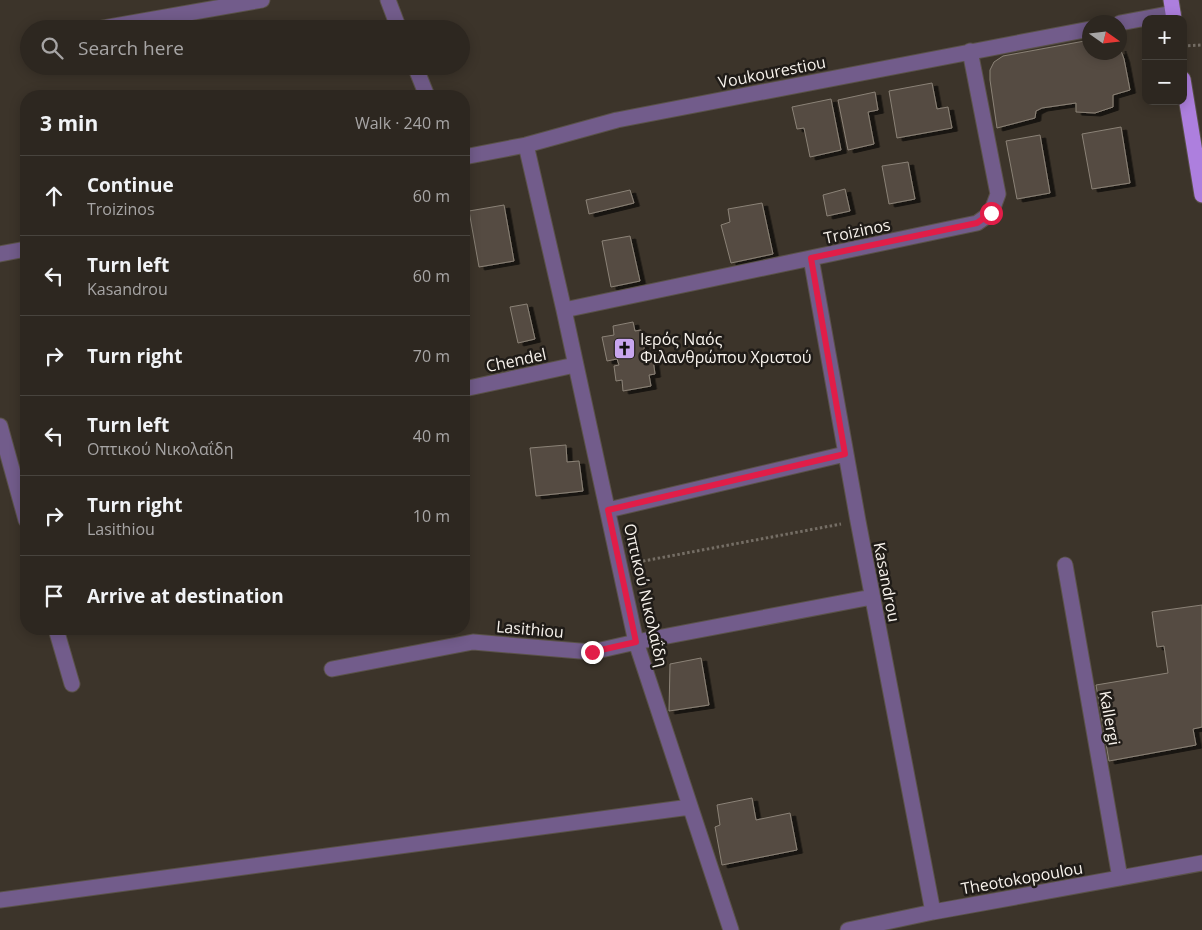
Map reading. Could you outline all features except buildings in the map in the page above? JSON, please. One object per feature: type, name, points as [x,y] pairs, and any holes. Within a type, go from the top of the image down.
[{"type":"main road","points":[[1187,103],[1202,195]]},
{"type":"street","points":[[148,20],[262,0]]},
{"type":"street","points":[[388,0],[396,20]]},
{"type":"street","points":[[1127,21],[1172,11]]},
{"type":"street","name":"Voukourestiou","points":[[470,156],[526,145],[617,120],[1082,30]]},
{"type":"street","name":"Troizinos","points":[[564,310],[977,223],[991,213],[998,194],[970,51]]},
{"type":"street","points":[[419,75],[425,90]]},
{"type":"street","name":"Οπτικού Νικολαΐδη","points":[[526,145],[636,642],[731,930]]},
{"type":"street","points":[[0,254],[20,250]]},
{"type":"street","name":"Kasandrou","points":[[811,258],[845,454],[933,912]]},
{"type":"street","name":"Chendel","points":[[470,388],[576,366]]},
{"type":"street","points":[[0,426],[20,498]]},
{"type":"street","points":[[608,510],[845,454]]},
{"type":"street","name":"Kallergi","points":[[1065,565],[1120,878]]},
{"type":"street","name":"Lasithiou","points":[[332,669],[473,642],[592,652],[872,597]]},
{"type":"street","points":[[58,635],[72,684]]},
{"type":"street","points":[[0,900],[690,807]]},
{"type":"street","name":"Theotokopoulou","points":[[848,930],[933,912],[1202,863]]},
{"type":"path","points":[[1187,46],[1202,45]]},
{"type":"path","points":[[620,566],[858,520]]},
{"type":"place","name":"Ιερός Ναός Φιλανθρώπου Χριστού","points":[[624,348]]},
{"type":"route","points":[[592,652],[636,642],[608,510],[845,454],[811,258],[977,223],[991,213]]}]
